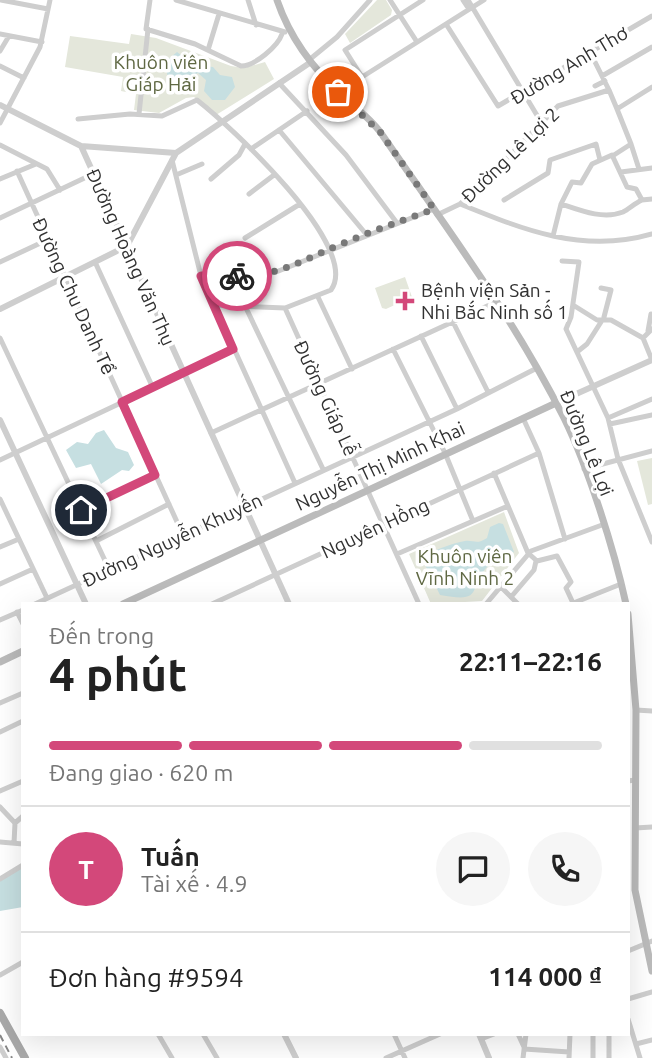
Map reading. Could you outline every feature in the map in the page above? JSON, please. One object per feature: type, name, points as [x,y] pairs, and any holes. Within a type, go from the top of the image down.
[{"type":"main road","name":"Đường Lê Lợi","points":[[277,0],[285,32],[341,95],[381,133],[496,302],[537,368],[556,403],[583,469],[626,602]]},
{"type":"main road","name":"Nguyễn Thị Minh Khai","points":[[127,602],[556,403]]},
{"type":"main road","points":[[631,647],[636,710],[632,723],[635,890],[652,971]]},
{"type":"main road","points":[[0,662],[21,652]]},
{"type":"main road","points":[[0,1013],[25,1058]]},
{"type":"street","points":[[1,0],[48,9]]},
{"type":"street","points":[[0,123],[42,42],[50,0]]},
{"type":"street","points":[[139,114],[150,0]]},
{"type":"street","points":[[148,29],[247,66],[277,44],[285,32],[176,0]]},
{"type":"street","points":[[248,0],[256,25]]},
{"type":"street","points":[[0,309],[127,246],[173,155],[310,61],[337,37],[370,0]]},
{"type":"street","points":[[390,0],[417,42]]},
{"type":"street","points":[[362,76],[345,50],[423,0]]},
{"type":"street","points":[[466,0],[541,122]]},
{"type":"street","points":[[341,95],[362,76],[484,0]]},
{"type":"street","points":[[208,50],[219,14]]},
{"type":"street","name":"Đường Anh Thơ","points":[[446,24],[496,105],[501,106],[652,16]]},
{"type":"street","points":[[0,34],[42,42]]},
{"type":"street","points":[[0,51],[9,36]]},
{"type":"street","points":[[595,86],[652,47]]},
{"type":"street","points":[[590,52],[617,108],[639,169]]},
{"type":"street","points":[[0,66],[24,78]]},
{"type":"street","points":[[279,83],[346,155],[397,223]]},
{"type":"street","points":[[617,108],[652,84]]},
{"type":"street","name":"Đường Lê Lợi 2","points":[[201,276],[258,276],[303,263],[330,248],[366,234],[460,204],[558,106],[609,90]]},
{"type":"street","points":[[78,118],[139,114],[166,116],[195,100],[251,149],[300,204],[330,248],[335,282],[331,290],[318,298],[285,308],[213,305]]},
{"type":"street","name":"Đường Hoàng Văn Thụ","points":[[0,105],[81,146],[288,602]]},
{"type":"street","points":[[251,149],[307,111]]},
{"type":"street","points":[[279,130],[366,234]]},
{"type":"street","points":[[211,179],[239,155],[245,144]]},
{"type":"street","points":[[504,200],[548,173],[549,160],[565,153],[596,144],[600,160]]},
{"type":"street","points":[[553,236],[561,204],[572,182],[581,183],[589,167],[631,144]]},
{"type":"street","points":[[0,145],[48,170],[60,190]]},
{"type":"street","points":[[81,146],[173,155]]},
{"type":"street","points":[[173,155],[201,276],[295,482]]},
{"type":"street","points":[[614,155],[627,187],[636,188],[642,200]]},
{"type":"street","points":[[0,179],[36,164]]},
{"type":"street","points":[[176,175],[202,164]]},
{"type":"street","points":[[621,172],[652,167]]},
{"type":"street","name":"Đường Chu Danh Tể","points":[[17,171],[183,535]]},
{"type":"street","points":[[0,218],[93,174]]},
{"type":"street","points":[[249,194],[274,175]]},
{"type":"street","points":[[561,204],[586,212],[612,214],[623,212],[642,200],[652,199]]},
{"type":"street","points":[[245,238],[300,204]]},
{"type":"street","points":[[460,204],[553,236],[601,244],[652,234]]},
{"type":"street","points":[[0,262],[47,240]]},
{"type":"street","points":[[562,261],[579,262],[571,321],[566,326],[595,385],[609,421],[618,459],[652,542]]},
{"type":"street","points":[[95,262],[153,388]]},
{"type":"street","points":[[578,352],[587,344],[602,319],[611,290],[601,288]]},
{"type":"street","points":[[318,298],[352,369]]},
{"type":"street","points":[[211,433],[496,302]]},
{"type":"street","points":[[573,305],[643,338],[652,360]]},
{"type":"street","points":[[246,308],[323,469]]},
{"type":"street","name":"Đường Giáp Lễ","points":[[285,308],[418,602]]},
{"type":"street","points":[[643,338],[650,330],[651,314]]},
{"type":"street","points":[[453,322],[488,392]]},
{"type":"street","points":[[421,337],[457,409]]},
{"type":"street","points":[[0,338],[109,569]]},
{"type":"street","points":[[0,460],[233,349]]},
{"type":"street","points":[[393,349],[445,453],[473,521]]},
{"type":"street","name":"Nguyễn Thị Minh Khai","points":[[556,403],[652,360]]},
{"type":"street","name":"Đường Nguyễn Khuyến","points":[[39,602],[457,409],[537,368]]},
{"type":"street","points":[[609,421],[652,399]]},
{"type":"street","points":[[609,421],[652,415]]},
{"type":"street","points":[[523,418],[539,453],[565,539]]},
{"type":"street","points":[[0,420],[85,602]]},
{"type":"street","points":[[583,469],[652,451]]},
{"type":"street","name":"Nguyên Hồng","points":[[216,602],[539,453]]},
{"type":"street","points":[[494,473],[528,553],[536,561]]},
{"type":"street","points":[[81,510],[155,475]]},
{"type":"street","points":[[0,501],[47,598]]},
{"type":"street","points":[[96,541],[169,504]]},
{"type":"street","points":[[397,554],[508,506]]},
{"type":"street","points":[[488,602],[528,553],[602,525]]},
{"type":"street","points":[[0,547],[19,539]]},
{"type":"street","points":[[536,561],[556,556],[571,582],[566,588],[572,602]]},
{"type":"street","points":[[511,597],[534,570],[536,561]]},
{"type":"street","points":[[0,584],[33,569]]},
{"type":"street","points":[[574,602],[621,583]]},
{"type":"street","points":[[501,587],[516,602]]},
{"type":"street","points":[[0,620],[20,611]]},
{"type":"street","points":[[0,703],[21,693]]},
{"type":"street","points":[[636,710],[652,711]]},
{"type":"street","points":[[0,732],[21,722]]},
{"type":"street","points":[[0,791],[21,782]]},
{"type":"street","points":[[0,807],[15,823]]},
{"type":"street","points":[[14,843],[15,823],[21,818]]},
{"type":"street","points":[[635,828],[652,827]]},
{"type":"street","points":[[0,842],[21,844]]},
{"type":"street","points":[[0,879],[21,866]]},
{"type":"street","points":[[630,950],[648,943]]},
{"type":"street","points":[[0,975],[21,963]]},
{"type":"street","points":[[630,998],[652,992]]},
{"type":"street","points":[[630,1025],[640,1058]]},
{"type":"street","points":[[159,1036],[172,1058]]},
{"type":"street","points":[[204,1036],[217,1058]]},
{"type":"street","points":[[285,1036],[296,1058]]},
{"type":"street","points":[[395,1036],[405,1058]]},
{"type":"street","points":[[386,1058],[435,1036]]},
{"type":"street","points":[[519,1036],[524,1048]]},
{"type":"street","points":[[523,1058],[526,1036]]},
{"type":"street","points":[[524,1048],[569,1055],[570,1036]]},
{"type":"street","points":[[593,1058],[595,1036]]},
{"type":"street","points":[[608,1058],[609,1036]]},
{"type":"street","points":[[480,1037],[489,1058]]},
{"type":"street","points":[[636,1044],[652,1040]]},
{"type":"street","points":[[0,1047],[6,1058]]},
{"type":"green space","points":[[377,0],[386,0],[392,10],[391,15],[350,43],[345,34]]},
{"type":"green space","name":"Khuôn viên Giáp Hải","points":[[131,34],[156,38],[231,66],[244,68],[265,62],[274,79],[216,115],[194,97],[186,98],[159,113],[134,110],[136,94],[121,91],[123,77],[65,67],[70,36],[129,44]]},
{"type":"green space","points":[[405,277],[412,297],[386,309],[382,308],[375,288]]},
{"type":"green space","points":[[652,458],[652,504],[648,505],[637,461]]},
{"type":"green space","name":"Khuôn viên Vĩnh Ninh 2","points":[[504,512],[519,553],[482,601],[465,602],[430,602],[409,554]]},
{"type":"water","points":[[177,52],[195,65],[213,67],[220,75],[232,77],[235,87],[225,100],[212,100],[204,91],[206,80],[198,73],[182,80],[169,80],[164,63]]},
{"type":"water","points":[[104,430],[116,448],[128,452],[134,465],[129,471],[122,470],[101,484],[91,464],[76,468],[66,450],[77,442],[88,444],[96,433]]},
{"type":"water","points":[[503,524],[514,552],[489,565],[470,595],[440,595],[424,563],[426,554],[460,542],[484,540],[490,527]]},
{"type":"water","points":[[21,868],[21,907],[0,911],[0,881]]},
{"type":"railway","points":[[0,1035],[12,1058]]},
{"type":"way so far","points":[[237,276],[258,276],[303,263],[330,248],[434,209],[381,133],[338,92]]},
{"type":"place","name":"Bệnh viện Sản - Nhi Bắc Ninh số 1","points":[[405,301]]},
{"type":"route","points":[[81,510],[155,475],[122,402],[233,349],[201,276],[237,276]]}]
